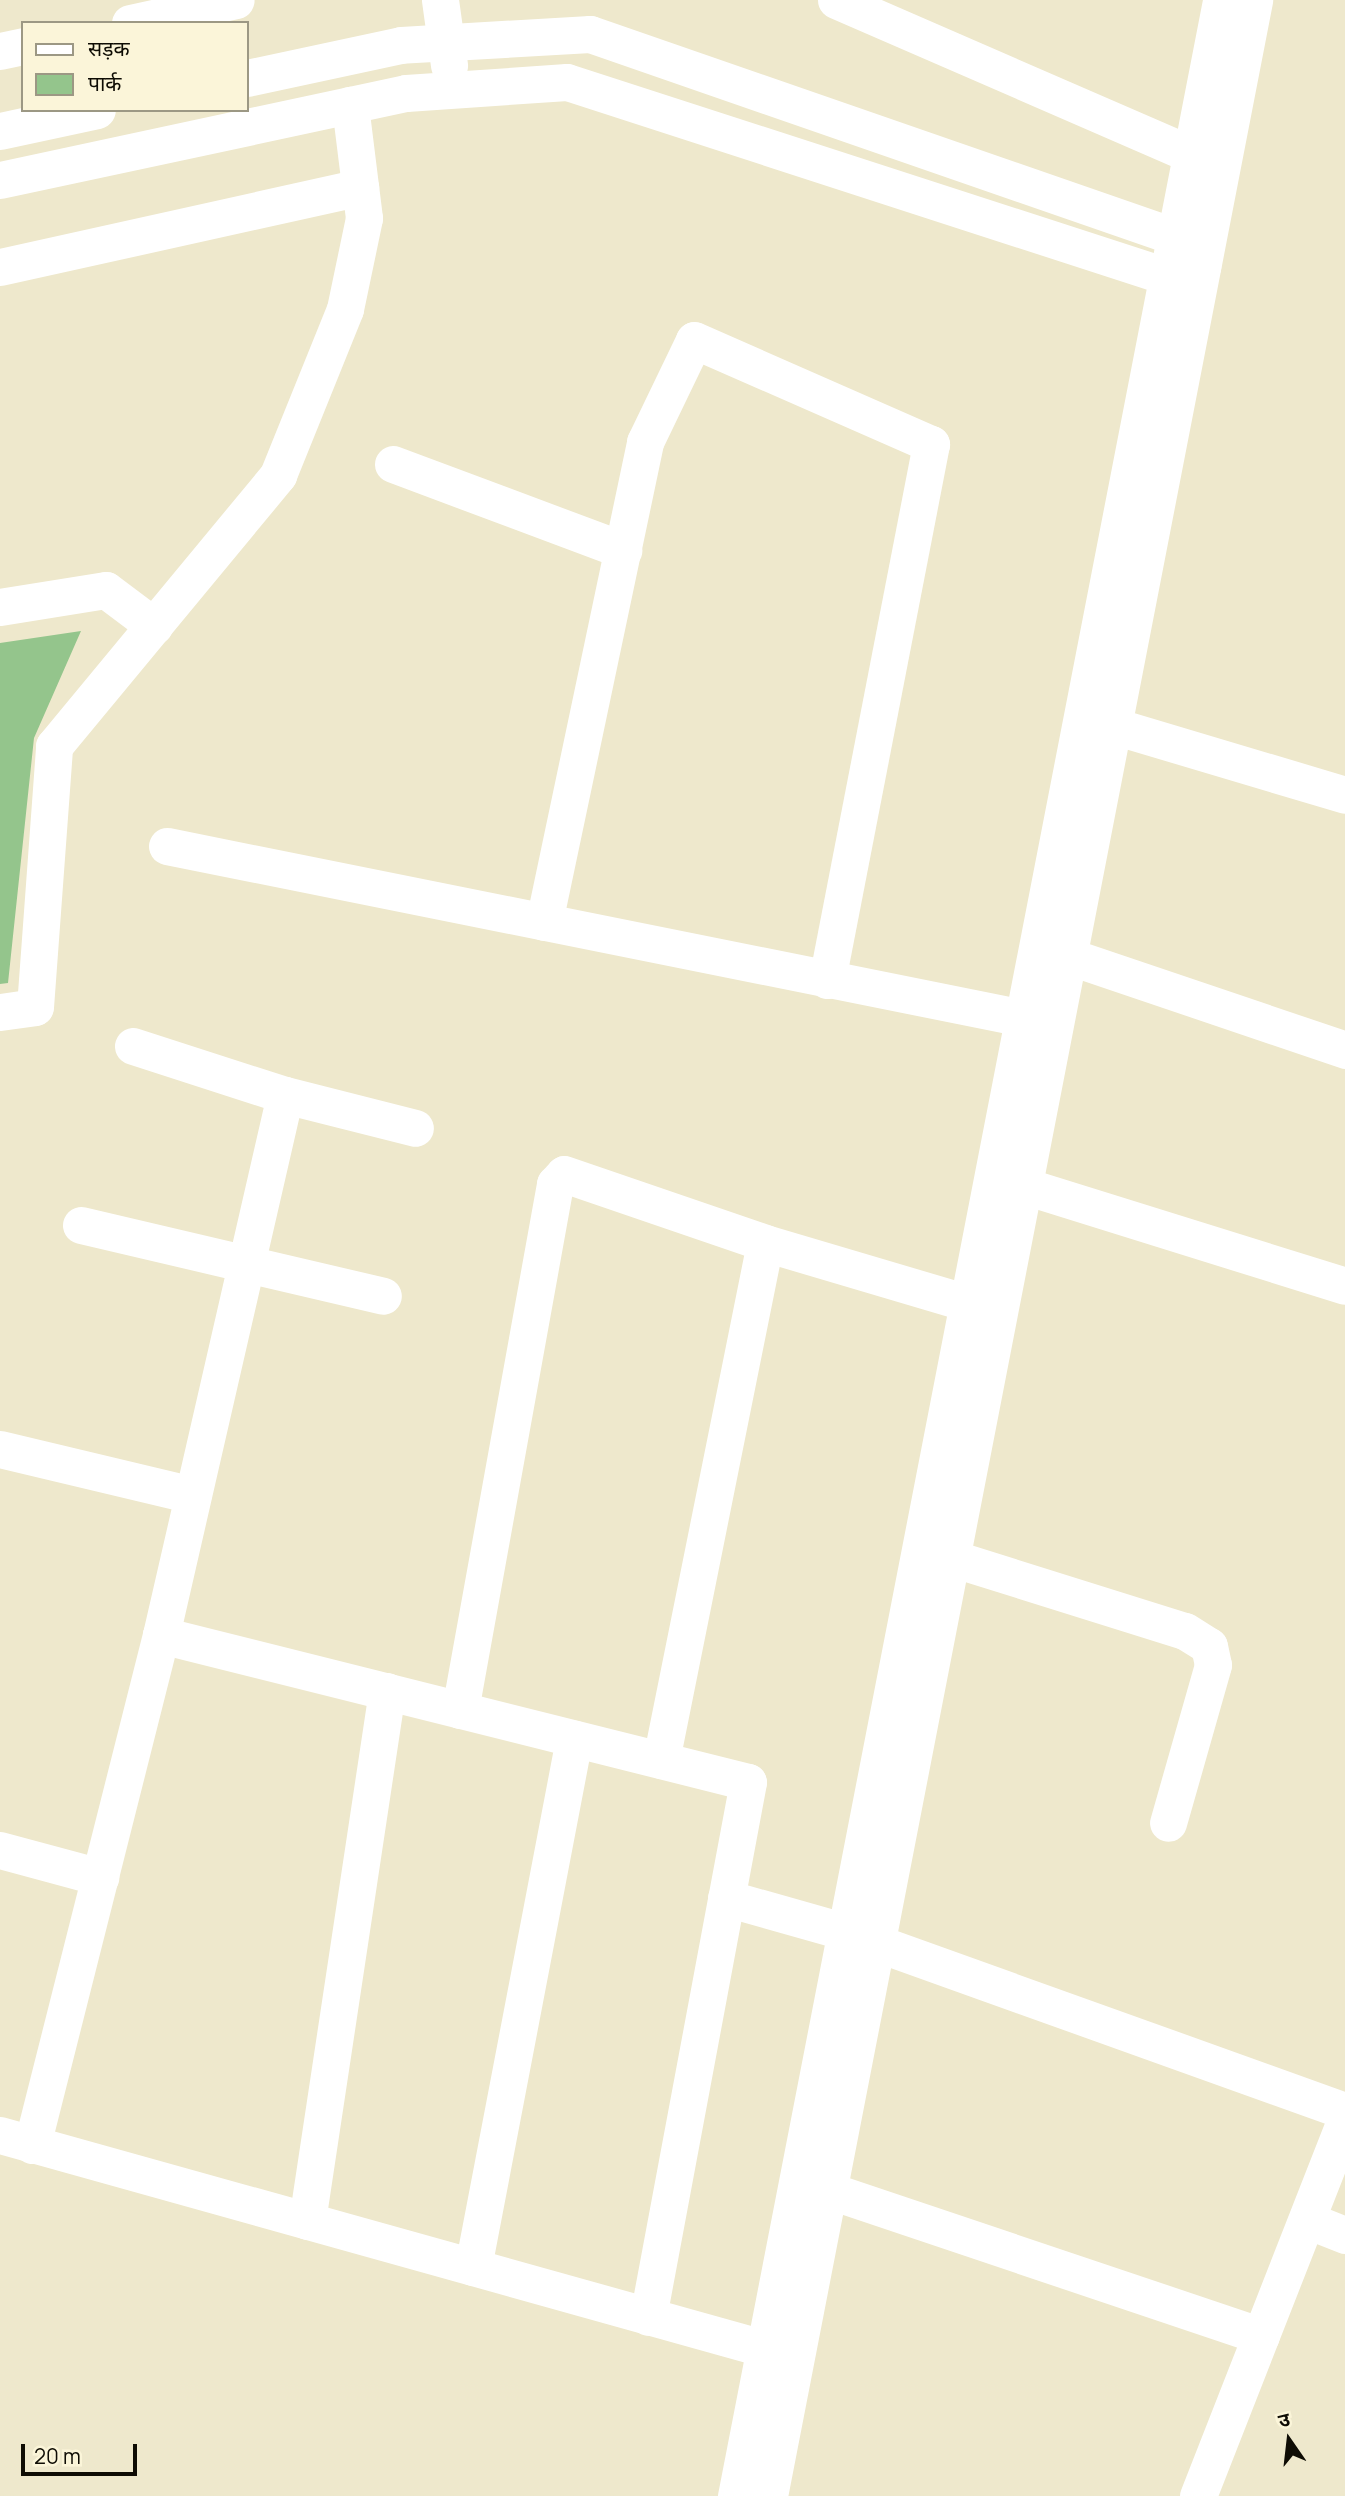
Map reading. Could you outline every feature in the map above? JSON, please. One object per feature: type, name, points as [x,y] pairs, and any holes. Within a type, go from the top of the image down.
[{"type":"street","points":[[139,21],[236,0]]},
{"type":"street","points":[[440,0],[452,90]]},
{"type":"street","points":[[836,0],[1206,161]]},
{"type":"street","points":[[736,2496],[780,2353],[985,1307],[1206,161],[1221,0]]},
{"type":"street","points":[[1040,1022],[1068,956],[1114,726],[1185,272],[1176,237],[1206,161],[1254,0]]},
{"type":"street","points":[[248,78],[401,45],[590,34],[1176,237]]},
{"type":"street","points":[[0,51],[21,46]]},
{"type":"street","points":[[0,180],[405,93],[567,82],[1185,272]]},
{"type":"street","points":[[0,1012],[35,1007],[54,746],[278,475],[345,309],[364,218],[350,105]]},
{"type":"street","points":[[0,131],[88,112]]},
{"type":"street","points":[[0,267],[360,187]]},
{"type":"street","points":[[544,922],[645,442],[694,340],[931,444],[827,980]]},
{"type":"street","points":[[393,464],[623,550]]},
{"type":"street","points":[[0,607],[106,590],[154,625]]},
{"type":"street","points":[[1114,726],[1345,795]]},
{"type":"street","points":[[167,845],[1040,1022]]},
{"type":"street","points":[[1068,956],[1345,1050]]},
{"type":"street","points":[[133,1046],[285,1095],[415,1128]]},
{"type":"street","points":[[285,1095],[161,1635],[100,1877],[16,2140],[780,2353]]},
{"type":"street","points":[[460,1710],[555,1184],[564,1174],[765,1243],[985,1307]]},
{"type":"street","points":[[1009,1181],[1345,1286]]},
{"type":"street","points":[[81,1225],[383,1296]]},
{"type":"street","points":[[661,1760],[765,1243]]},
{"type":"street","points":[[0,1449],[193,1495]]},
{"type":"street","points":[[937,1553],[1185,1631],[1209,1646],[1213,1665],[1168,1823]]},
{"type":"street","points":[[161,1635],[748,1782],[648,2317]]},
{"type":"street","points":[[307,2221],[387,1692]]},
{"type":"street","points":[[473,2267],[574,1739]]},
{"type":"street","points":[[0,1850],[100,1877]]},
{"type":"street","points":[[726,1898],[862,1937],[1345,2111]]},
{"type":"street","points":[[1198,2496],[1345,2121]]},
{"type":"street","points":[[813,2184],[1261,2336]]},
{"type":"street","points":[[1307,2220],[1345,2235]]},
{"type":"street","points":[[769,2496],[780,2353]]},
{"type":"green space","points":[[81,631],[34,738],[8,983],[0,984],[0,643]]}]
